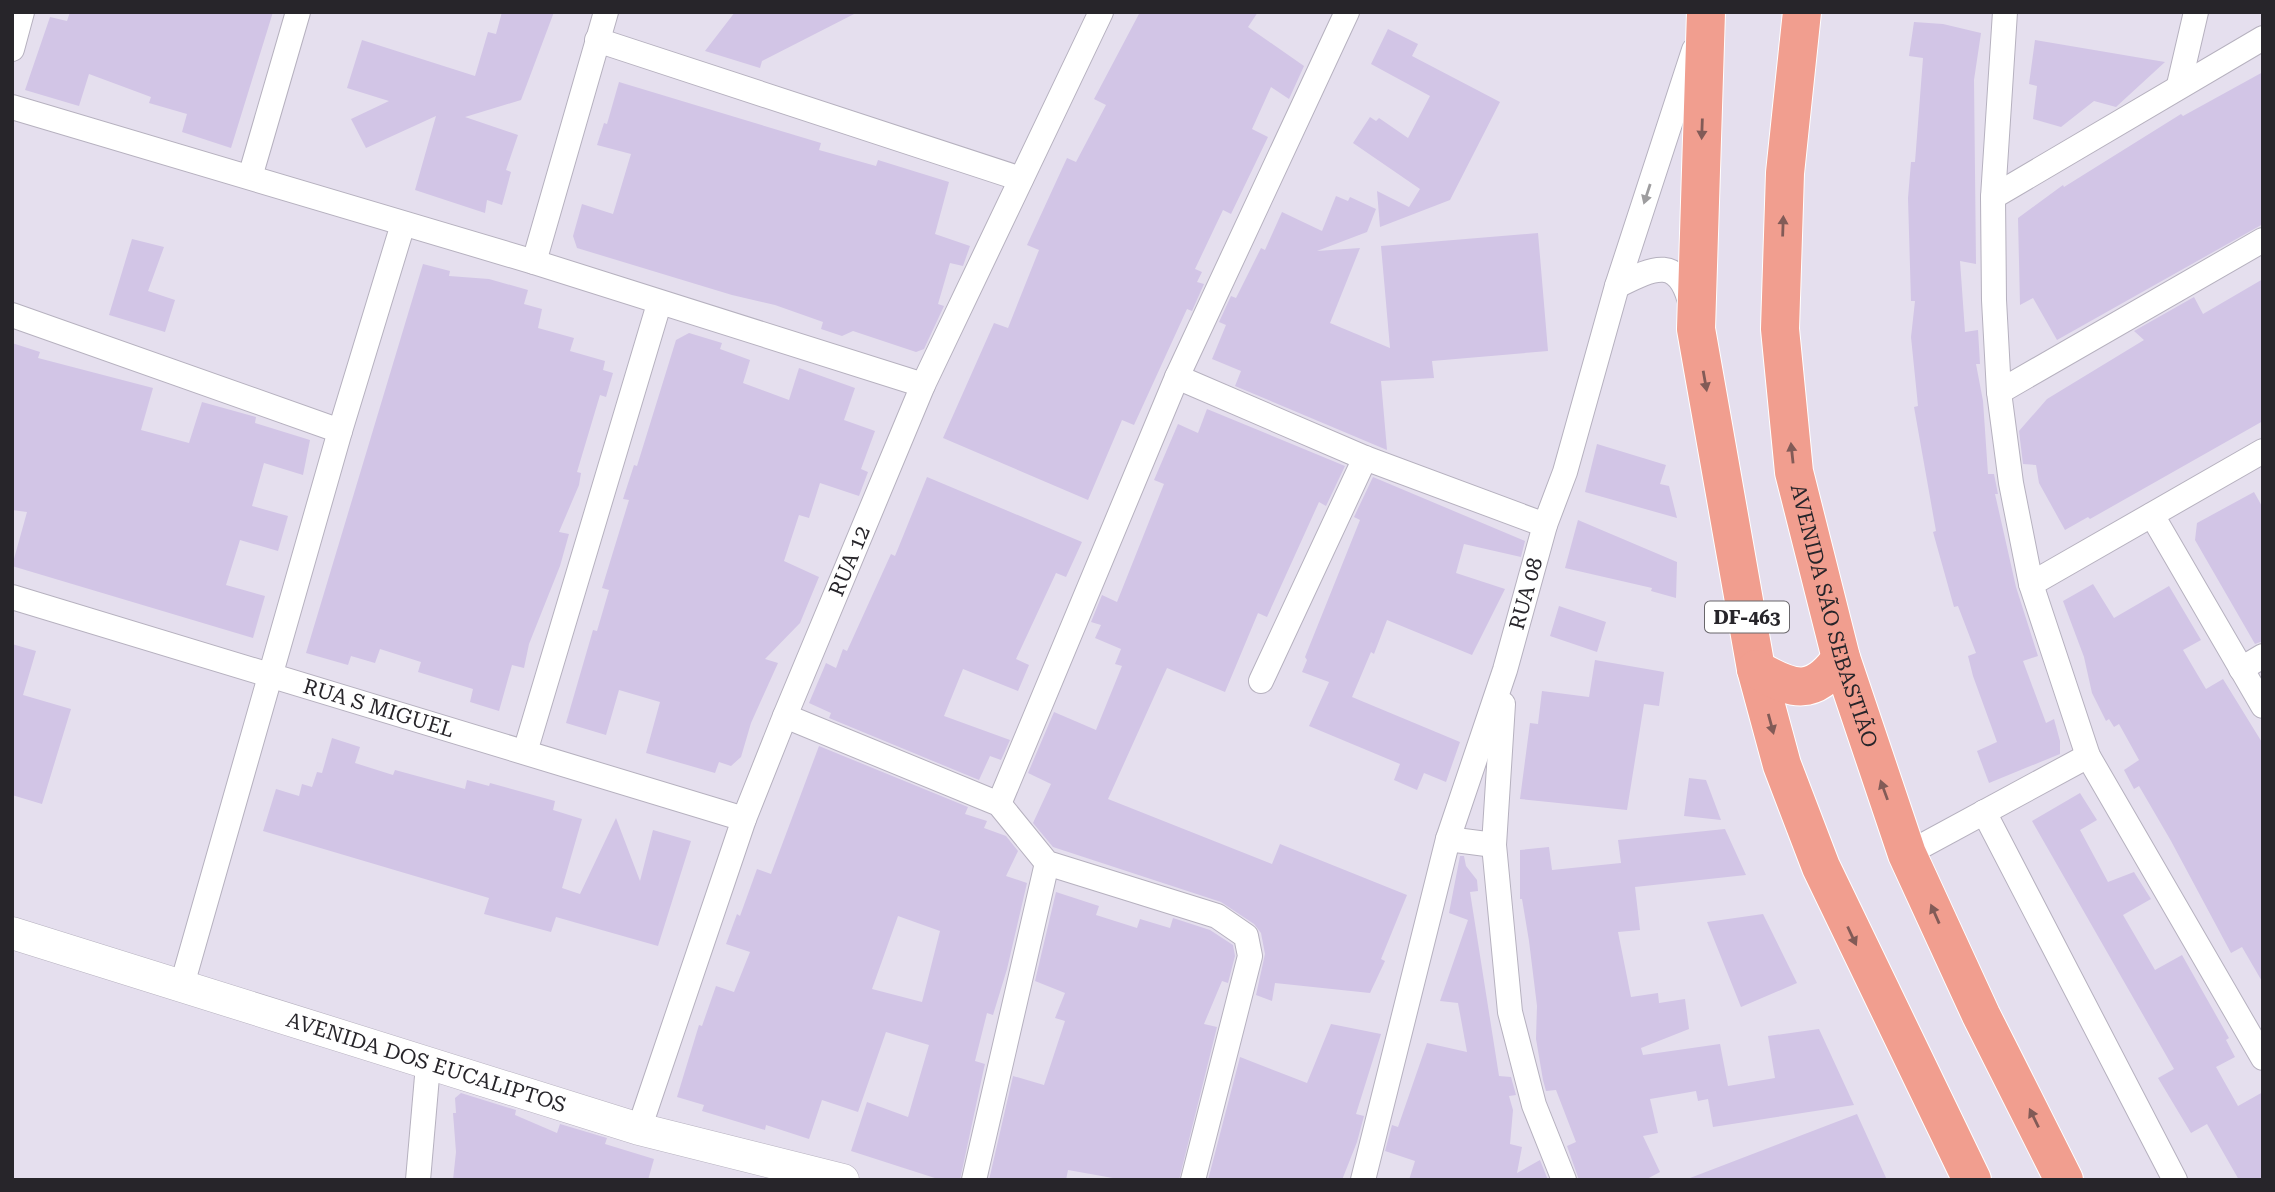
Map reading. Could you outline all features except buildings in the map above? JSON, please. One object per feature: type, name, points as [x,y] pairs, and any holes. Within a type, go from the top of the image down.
[{"type":"main road","name":"DF-463","points":[[1706,12],[1696,329],[1756,669],[1782,765],[1821,867],[1972,1180]]},
{"type":"main road","name":"AVENIDA SÃO SEBASTIÃO","points":[[1802,12],[1785,173],[1780,329],[1794,472],[1841,658],[1907,854],[1981,1015],[2064,1180]]},
{"type":"main road","points":[[1756,669],[1788,685],[1801,688],[1818,682],[1830,673],[1841,658]]},
{"type":"street","points":[[12,49],[22,12]]},
{"type":"street","points":[[250,177],[298,12]]},
{"type":"street","points":[[534,262],[606,12]]},
{"type":"street","name":"RUA 12","points":[[639,1129],[744,819],[785,716],[923,385],[1101,12]]},
{"type":"street","points":[[999,804],[1177,377],[1347,12]]},
{"type":"street","name":"RUA 08","points":[[1363,1180],[1448,839],[1506,670],[1545,526],[1564,472],[1617,286],[1706,12]]},
{"type":"street","points":[[2006,12],[1993,197],[1999,393],[2011,484],[2031,584],[2058,674],[2088,756],[2263,1058]]},
{"type":"street","points":[[2179,85],[2196,12]]},
{"type":"street","points":[[1993,197],[2179,85],[2263,38]]},
{"type":"street","points":[[597,40],[1021,179]]},
{"type":"street","points":[[12,107],[534,262],[659,304],[923,385]]},
{"type":"street","points":[[181,985],[340,431],[403,224]]},
{"type":"street","points":[[1999,393],[2263,240]]},
{"type":"street","points":[[1617,286],[1654,268],[1673,272],[1687,290],[1696,329]]},
{"type":"street","points":[[525,752],[659,304]]},
{"type":"street","points":[[12,315],[340,431]]},
{"type":"street","points":[[1177,377],[1365,458],[1545,526]]},
{"type":"street","points":[[2031,584],[2263,451]]},
{"type":"street","points":[[1261,681],[1365,458]]},
{"type":"street","points":[[2152,515],[2263,706]]},
{"type":"street","name":"RUA S MIGUEL","points":[[12,597],[744,819]]},
{"type":"street","points":[[2241,669],[2263,656]]},
{"type":"street","points":[[1506,670],[1494,845],[1510,1012],[1534,1105],[1564,1180]]},
{"type":"street","points":[[785,716],[999,804],[1046,863],[1217,916],[1246,936],[1250,956],[1193,1180]]},
{"type":"street","points":[[1907,854],[2088,756]]},
{"type":"street","points":[[1984,812],[2175,1180]]},
{"type":"street","points":[[1448,839],[1494,845]]},
{"type":"street","points":[[974,1180],[1046,863]]},
{"type":"street","name":"AVENIDA DOS EUCALIPTOS","points":[[12,933],[639,1129],[789,1173],[843,1180]]},
{"type":"street","points":[[418,1180],[428,1065]]}]
